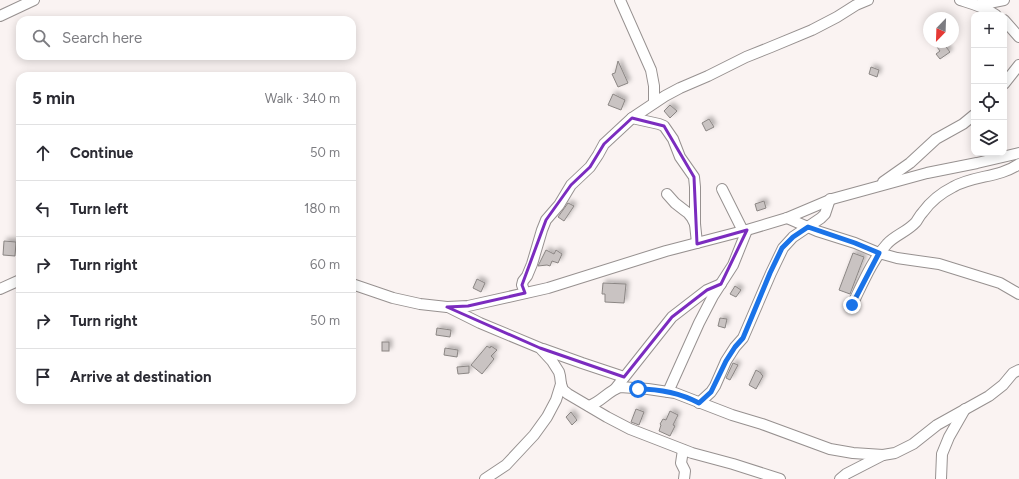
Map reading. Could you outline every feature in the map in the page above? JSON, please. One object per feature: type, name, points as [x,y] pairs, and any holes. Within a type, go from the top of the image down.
[{"type":"street","points":[[0,16],[34,0]]},
{"type":"street","points":[[620,0],[623,10],[644,52],[651,70],[654,86],[654,103]]},
{"type":"street","points":[[525,293],[522,285],[523,281],[532,264],[546,220],[559,205],[571,185],[590,167],[604,144],[632,118],[664,96],[680,88],[746,57],[818,27],[856,5],[868,0]]},
{"type":"street","points":[[960,0],[978,5],[992,12]]},
{"type":"street","points":[[978,5],[1004,0]]},
{"type":"street","points":[[1007,23],[1019,37]]},
{"type":"street","points":[[1007,80],[1019,65]]},
{"type":"street","points":[[877,186],[910,163],[936,138],[963,124],[971,117]]},
{"type":"street","points":[[632,118],[659,124],[668,130],[680,157],[694,177],[694,224]]},
{"type":"street","points":[[356,285],[393,298],[420,304],[447,307],[468,306],[548,288],[666,251],[745,231],[787,218],[830,199],[927,173],[1019,153]]},
{"type":"street","points":[[852,305],[879,253],[888,242],[906,231],[916,222],[931,201],[954,186],[964,182],[1000,174],[1019,164]]},
{"type":"street","points":[[668,392],[699,323],[733,264],[745,231],[722,189]]},
{"type":"street","points":[[667,194],[692,218],[697,243]]},
{"type":"street","points":[[699,403],[711,392],[726,361],[743,338],[782,248],[793,237],[822,218],[825,214],[830,199]]},
{"type":"street","points":[[787,218],[879,253],[897,258],[939,264],[1000,283],[1019,294]]},
{"type":"street","points":[[0,289],[16,282]]},
{"type":"street","points":[[589,406],[597,403],[615,389],[672,317],[707,290],[721,284]]},
{"type":"street","points":[[447,307],[480,323],[540,348],[624,377]]},
{"type":"street","points":[[540,348],[550,357],[559,372],[561,384],[565,392],[607,417],[630,429],[683,450],[780,479]]},
{"type":"street","points":[[615,389],[624,387],[675,393],[732,416],[762,424],[830,449],[853,453],[883,455],[895,453],[913,444],[937,425],[989,396],[1003,385],[1013,373],[1019,370]]},
{"type":"street","points":[[485,479],[506,465],[534,435],[556,400],[561,384]]},
{"type":"street","points":[[941,479],[942,454],[949,437],[965,409]]},
{"type":"street","points":[[683,450],[682,463],[684,479]]},
{"type":"street","points":[[840,479],[846,474],[883,455]]},
{"type":"highlighted area","points":[[632,118],[664,126],[694,177],[697,244],[747,230],[721,284],[707,290],[672,317],[624,377],[540,348],[447,307],[468,306],[525,293],[522,285],[546,220],[571,185],[590,167],[604,144]]},
{"type":"building","points":[[938,48],[947,48],[950,52],[940,59],[936,54],[940,51]]},
{"type":"building","points":[[618,61],[628,83],[618,87],[612,74],[615,73]]},
{"type":"building","points":[[871,67],[879,70],[877,77],[869,74]]},
{"type":"building","points":[[613,94],[625,100],[621,110],[608,105]]},
{"type":"building","points":[[670,105],[677,111],[670,118],[664,111]]},
{"type":"building","points":[[709,119],[714,127],[706,131],[702,123]]},
{"type":"building","points":[[764,201],[766,208],[757,211],[755,204]]},
{"type":"building","points":[[568,203],[574,206],[564,221],[558,217]]},
{"type":"building","points":[[4,241],[16,242],[15,256],[3,255]]},
{"type":"building","points":[[546,250],[554,254],[556,250],[562,254],[558,263],[552,261],[550,266],[538,266]]},
{"type":"building","points":[[853,253],[864,257],[850,294],[839,290]]},
{"type":"building","points":[[477,279],[485,283],[481,292],[473,288]]},
{"type":"building","points":[[603,283],[626,284],[624,303],[605,302],[605,294],[602,294]]},
{"type":"building","points":[[735,286],[741,290],[736,297],[730,294]]},
{"type":"building","points":[[720,318],[727,319],[725,328],[718,326]]},
{"type":"building","points":[[437,328],[451,330],[450,337],[436,335]]},
{"type":"building","points":[[382,342],[389,342],[389,351],[382,351]]},
{"type":"building","points":[[487,346],[490,348],[491,346],[497,350],[491,356],[494,359],[482,374],[471,365]]},
{"type":"building","points":[[445,348],[458,350],[457,357],[444,355]]},
{"type":"building","points":[[733,363],[738,365],[730,380],[726,378]]},
{"type":"building","points":[[469,366],[469,373],[458,374],[457,367]]},
{"type":"building","points":[[756,370],[763,376],[756,389],[749,385]]},
{"type":"building","points":[[636,409],[644,412],[639,425],[631,422]]},
{"type":"building","points":[[670,411],[678,415],[670,436],[659,431],[660,424],[663,419],[666,420]]},
{"type":"building","points":[[571,412],[577,420],[572,425],[566,417]]},
{"type":"route","points":[[638,389],[675,393],[699,403],[711,392],[726,361],[743,338],[782,248],[793,237],[808,227],[879,253],[852,305]]}]
